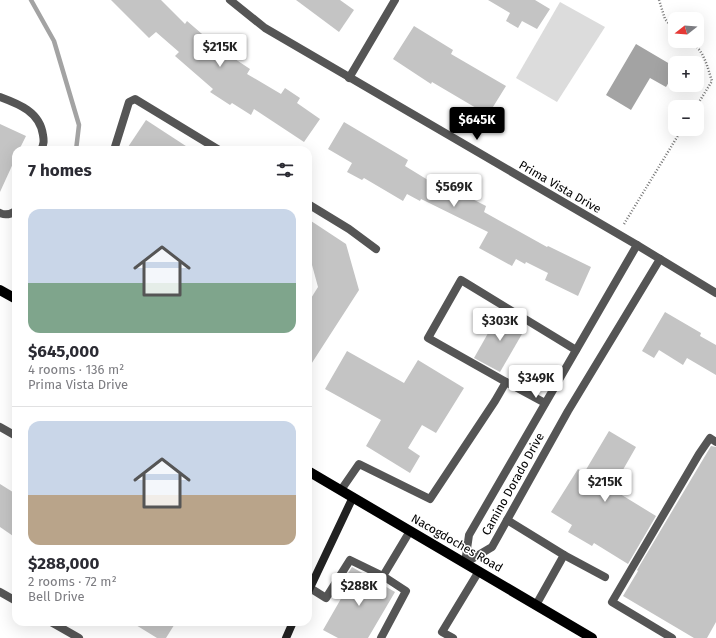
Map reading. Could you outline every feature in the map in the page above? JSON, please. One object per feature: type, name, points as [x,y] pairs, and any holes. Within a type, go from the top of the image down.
[{"type":"main road","points":[[0,290],[12,297]]},
{"type":"main road","name":"Nacogdoches Road","points":[[312,473],[592,638]]},
{"type":"street","name":"Prima Vista Drive","points":[[230,0],[265,28],[637,245],[716,293]]},
{"type":"street","points":[[349,78],[395,0]]},
{"type":"street","points":[[0,97],[23,106],[37,117],[42,130],[43,146]]},
{"type":"street","points":[[115,146],[129,102],[135,99],[212,146]]},
{"type":"street","points":[[312,206],[349,229],[376,248]]},
{"type":"street","points":[[0,213],[12,213]]},
{"type":"street","name":"Camino Dorado Drive","points":[[466,563],[469,535],[637,245]]},
{"type":"street","name":"Camino Dorado Drive","points":[[466,563],[492,547],[568,412],[660,259]]},
{"type":"street","points":[[545,403],[428,338],[461,280],[576,350]]},
{"type":"street","points":[[341,490],[360,464],[430,499],[506,382]]},
{"type":"street","points":[[0,427],[12,434]]},
{"type":"street","points":[[672,638],[612,602],[699,454],[710,438],[716,442]]},
{"type":"street","points":[[312,584],[353,497]]},
{"type":"street","points":[[507,520],[564,555],[605,577]]},
{"type":"street","points":[[383,576],[410,531]]},
{"type":"street","points":[[536,605],[564,555]]},
{"type":"street","points":[[312,591],[326,598],[350,560],[383,576],[406,591],[381,638]]},
{"type":"street","points":[[453,638],[442,632],[479,571]]},
{"type":"street","points":[[0,592],[12,599]]},
{"type":"street","points":[[58,626],[78,638]]},
{"type":"street","points":[[286,638],[291,626]]},
{"type":"path","points":[[659,0],[665,19],[668,23]]},
{"type":"path","points":[[697,48],[705,60],[712,81],[700,100]]},
{"type":"path","points":[[622,227],[678,136]]},
{"type":"shaded area","points":[[560,2],[605,27],[557,102],[516,78]]},
{"type":"shaded area","points":[[636,44],[668,63],[668,84],[666,87],[650,78],[631,110],[606,95]]},
{"type":"building","points":[[111,0],[161,0],[185,24],[187,21],[231,59],[232,57],[250,69],[247,74],[281,94],[285,88],[300,98],[297,103],[320,119],[304,142],[254,109],[251,115],[232,103],[230,105],[210,92],[213,89],[175,56],[179,52],[156,32],[149,38]]},
{"type":"building","points":[[296,0],[340,0],[354,10],[339,32]]},
{"type":"building","points":[[488,0],[535,0],[550,9],[537,29],[522,21],[518,28],[506,21],[510,13]]},
{"type":"building","points":[[414,26],[453,50],[451,54],[506,86],[488,115],[432,82],[431,84],[393,59]]},
{"type":"building","points":[[146,120],[186,146],[129,146]]},
{"type":"building","points":[[344,122],[408,160],[405,166],[441,188],[443,184],[486,206],[484,212],[547,247],[548,246],[591,267],[578,296],[545,280],[548,273],[526,262],[525,264],[516,259],[512,266],[479,248],[488,232],[421,199],[420,201],[407,194],[403,201],[364,178],[362,180],[347,172],[352,163],[328,149]]},
{"type":"building","points":[[0,124],[26,136],[21,146],[12,146],[12,166],[0,192]]},
{"type":"building","points":[[312,222],[346,244],[359,290],[312,363],[312,297],[318,287],[312,265]]},
{"type":"building","points":[[500,312],[526,327],[500,372],[474,358]]},
{"type":"building","points":[[665,312],[701,333],[700,336],[716,345],[716,375],[687,358],[683,365],[659,350],[654,358],[642,351]]},
{"type":"building","points":[[347,351],[404,383],[418,360],[464,388],[436,433],[422,425],[408,448],[420,456],[410,473],[366,446],[381,420],[325,389]]},
{"type":"building","points":[[609,431],[636,447],[612,489],[656,516],[628,564],[594,543],[592,546],[568,532],[572,525],[551,512],[578,469],[584,473]]},
{"type":"building","points":[[711,446],[716,447],[716,622],[707,638],[694,638],[623,596]]},
{"type":"building","points":[[0,484],[12,492],[12,535],[0,527]]},
{"type":"building","points":[[352,567],[395,592],[368,638],[338,638],[323,630],[346,590],[340,586]]},
{"type":"building","points":[[138,626],[174,626],[166,638],[157,638]]},
{"type":"waterway","points":[[31,0],[54,41],[79,125],[76,146]]}]
